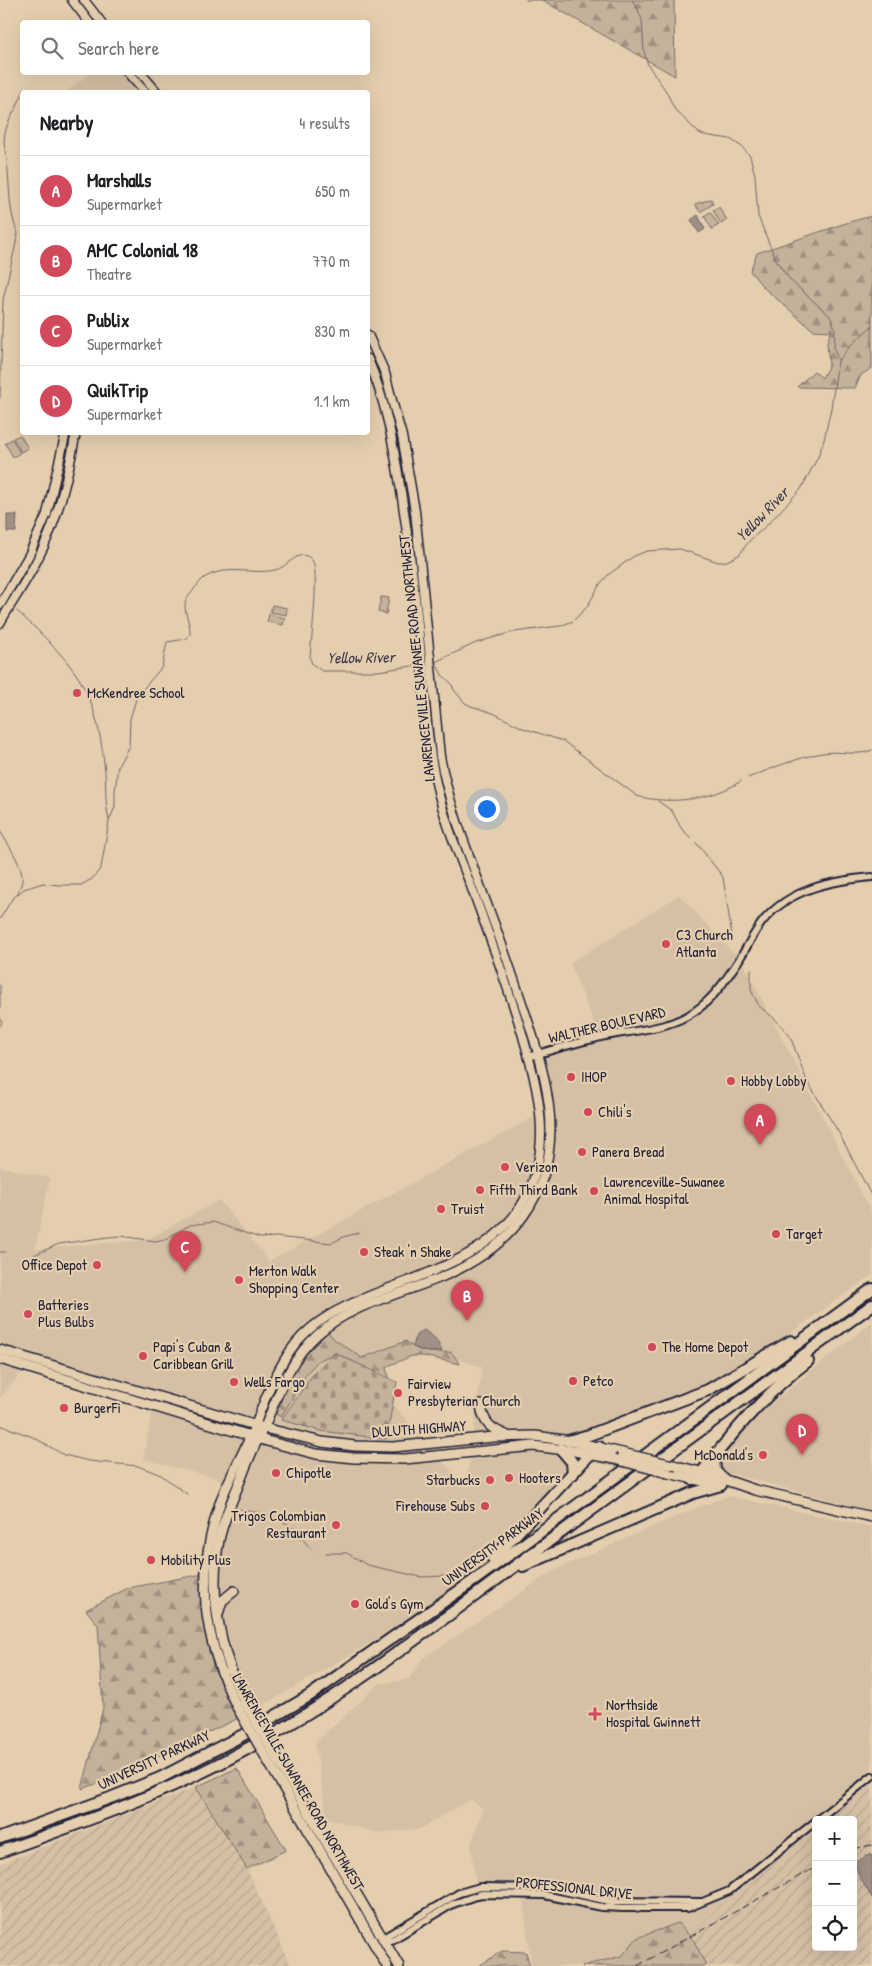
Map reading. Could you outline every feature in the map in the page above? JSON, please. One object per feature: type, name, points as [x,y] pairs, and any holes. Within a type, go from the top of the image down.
[{"type":"highway","name":"UNIVERSITY PARKWAY","points":[[0,1838],[143,1785],[243,1735],[310,1696],[872,1289]]},
{"type":"highway","name":"UNIVERSITY PARKWAY","points":[[0,1852],[126,1806],[192,1777],[242,1752],[337,1695],[872,1307]]},
{"type":"highway","points":[[693,1493],[696,1489],[696,1476],[758,1405],[783,1380],[856,1323],[872,1307]]},
{"type":"highway","points":[[573,1474],[573,1465],[564,1445],[708,1390],[835,1316]]},
{"type":"highway","points":[[460,1589],[500,1553],[594,1451],[596,1433]]},
{"type":"highway","points":[[506,1573],[722,1482],[715,1471],[714,1457]]},
{"type":"main road","points":[[72,0],[87,20]]},
{"type":"main road","points":[[84,0],[99,20]]},
{"type":"main road","points":[[130,75],[142,90]]},
{"type":"main road","points":[[143,75],[155,90]]},
{"type":"main road","name":"LAWRENCEVILLE SUWANEE ROAD NORTHWEST","points":[[370,340],[384,373],[402,436],[415,511],[440,756],[448,796],[492,917],[538,1054],[549,1108],[550,1137],[545,1170],[538,1194],[512,1232],[484,1256],[471,1263],[442,1277],[337,1320],[318,1334],[294,1361],[222,1498],[207,1552],[205,1583],[206,1616],[222,1678],[241,1705],[388,1966]]},
{"type":"main road","name":"LAWRENCEVILLE SUWANEE ROAD NORTHWEST","points":[[259,1427],[273,1380],[296,1343],[305,1334],[344,1306],[472,1252],[496,1236],[524,1201],[532,1186],[541,1152],[540,1106],[528,1057],[501,965],[450,833],[433,768],[410,554],[395,456],[385,407],[370,365]]},
{"type":"main road","points":[[0,606],[29,555],[47,514],[65,435]]},
{"type":"main road","points":[[0,623],[38,560],[55,518],[70,464],[75,435]]},
{"type":"main road","points":[[0,1345],[17,1355]]},
{"type":"main road","name":"DULUTH HIGHWAY","points":[[0,1350],[259,1427],[322,1442],[374,1447],[417,1446],[509,1436],[535,1436],[564,1445],[594,1451],[622,1453],[677,1466],[696,1476]]},
{"type":"main road","name":"DULUTH HIGHWAY","points":[[0,1358],[316,1454],[382,1460],[427,1458],[480,1451],[564,1445]]},
{"type":"main road","points":[[481,1406],[484,1421],[488,1426],[509,1436]]},
{"type":"main road","name":"LAWRENCEVILLE SUWANEE ROAD NORTHWEST","points":[[241,1705],[228,1666],[217,1622],[215,1586],[219,1539],[255,1436]]},
{"type":"main road","name":"DULUTH HIGHWAY","points":[[594,1451],[614,1459],[668,1473],[696,1476],[872,1518]]},
{"type":"main road","points":[[217,1622],[222,1601],[234,1591]]},
{"type":"main road","name":"LAWRENCEVILLE SUWANEE ROAD NORTHWEST","points":[[275,1764],[399,1966]]},
{"type":"street","name":"WALTHER BOULEVARD","points":[[528,1057],[596,1038],[661,1026],[679,1020],[694,1012],[716,993],[762,922],[781,904],[800,892],[820,884],[872,877]]},
{"type":"street","name":"PROFESSIONAL DRIVE","points":[[821,1816],[872,1776]]},
{"type":"street","name":"PROFESSIONAL DRIVE","points":[[705,1902],[609,1901],[545,1888],[480,1887],[459,1893],[388,1935],[387,1940],[392,1940],[453,1904],[481,1894],[544,1895],[602,1907],[688,1908],[705,1902],[729,1891],[812,1823]]},
{"type":"shaded area","points":[[88,75],[144,75],[158,90],[69,90]]},
{"type":"shaded area","points":[[698,215],[705,229],[699,233],[691,220]]},
{"type":"shaded area","points":[[7,515],[17,515],[16,532],[7,532]]},
{"type":"shaded area","points":[[679,895],[743,963],[872,1213],[872,1275],[768,1349],[701,1390],[646,1408],[578,1443],[566,1478],[511,1539],[423,1612],[254,1711],[220,1661],[203,1574],[230,1482],[143,1459],[155,1397],[31,1361],[0,1398],[0,1167],[50,1178],[35,1249],[146,1240],[219,1200],[269,1261],[552,1107],[538,1083],[529,1054],[600,1038],[570,963]],"holes":[[[406,1341],[412,1348],[428,1353],[451,1352],[454,1358],[482,1367],[466,1488],[342,1346],[362,1358]]]},
{"type":"shaded area","points":[[872,1322],[872,1511],[724,1472],[718,1468],[717,1455],[769,1405]]},
{"type":"shaded area","points":[[424,1330],[436,1339],[442,1351],[428,1352],[413,1347],[416,1335]]},
{"type":"shaded area","name":"Northside Hospital Gwinnett","points":[[728,1496],[872,1527],[872,1772],[830,1805],[832,1810],[825,1816],[812,1816],[812,1827],[721,1904],[683,1943],[635,1966],[532,1966],[522,1893],[477,1892],[471,1844],[483,1809],[471,1799],[420,1829],[378,1833],[327,1818],[315,1743],[379,1684],[409,1679],[422,1659],[553,1571],[681,1514]]},
{"type":"shaded area","points":[[872,1778],[872,1966],[694,1966],[683,1943],[721,1904],[812,1827],[812,1951],[857,1951],[857,1816],[826,1816]]},
{"type":"shaded area","points":[[196,1787],[247,1869],[291,1966],[0,1966],[0,1864]]},
{"type":"shaded area","points":[[872,1855],[872,1898],[857,1870],[857,1862],[866,1856]]},
{"type":"green space","points":[[542,0],[674,0],[675,76]]},
{"type":"green space","points":[[711,199],[713,204],[700,212],[695,204]]},
{"type":"green space","points":[[719,207],[727,220],[721,224],[713,210]]},
{"type":"green space","points":[[710,212],[719,225],[712,229],[704,216]]},
{"type":"green space","points":[[872,216],[872,368],[861,375],[855,388],[797,387],[814,371],[822,378],[829,365],[827,343],[831,331],[813,330],[764,288],[750,271],[757,253]]},
{"type":"green space","points":[[20,435],[28,448],[21,452],[13,438]]},
{"type":"green space","points":[[12,439],[20,453],[13,457],[5,443]]},
{"type":"green space","points":[[381,597],[389,598],[386,614],[378,612]]},
{"type":"green space","points":[[272,605],[287,608],[286,615],[270,612]]},
{"type":"green space","points":[[269,614],[285,618],[283,625],[267,622]]},
{"type":"green space","points":[[328,1332],[334,1339],[362,1358],[406,1341],[421,1350],[451,1352],[460,1364],[423,1356],[412,1356],[388,1366],[386,1369],[390,1379],[335,1353],[318,1361],[307,1373],[281,1417],[276,1414],[290,1377],[299,1361]]},
{"type":"green space","points":[[335,1353],[397,1382],[386,1439],[321,1431],[281,1420],[314,1373]]},
{"type":"green space","points":[[203,1574],[220,1661],[254,1711],[104,1781],[82,1789],[103,1708],[98,1625],[86,1610],[128,1588]]},
{"type":"green space","points":[[237,1768],[286,1850],[247,1869],[196,1787]]},
{"type":"green space","points":[[678,1923],[694,1941],[706,1966],[582,1966],[622,1956],[637,1938]]},
{"type":"green space","points":[[502,1951],[526,1952],[530,1966],[479,1966]]},
{"type":"waterway","points":[[526,0],[545,0]]},
{"type":"waterway","points":[[632,0],[642,20],[644,52],[648,65],[666,91],[675,110],[699,133],[730,139],[741,146],[750,156],[755,175],[758,216],[777,262],[791,281],[830,316],[835,328],[834,349],[838,360]]},
{"type":"waterway","points":[[0,398],[3,300],[18,234],[11,207],[4,137],[8,123],[20,99]]},
{"type":"waterway","name":"Yellow River","points":[[433,663],[476,643],[495,637],[514,632],[560,626],[573,621],[587,607],[600,584],[608,575],[634,556],[647,551],[680,549],[718,562],[727,561],[739,555],[750,540],[801,489],[818,457],[824,440],[838,361],[852,344],[872,326]]},
{"type":"waterway","name":"Yellow River","points":[[0,919],[12,899],[24,889],[43,883],[81,885],[92,879],[101,868],[109,821],[115,807],[118,766],[129,746],[130,719],[137,696],[162,667],[167,642],[186,639],[190,635],[185,603],[204,578],[221,572],[275,570],[298,556],[307,556],[312,560],[315,578],[310,658],[312,664],[322,671],[378,671],[420,665]]},
{"type":"waterway","points":[[17,611],[60,654],[76,673],[86,691],[97,721],[101,742],[109,820]]},
{"type":"waterway","points":[[436,663],[442,675],[451,683],[454,690],[465,703],[493,713],[523,728],[563,741],[637,796],[663,800],[690,799],[717,793],[741,781]]},
{"type":"waterway","points":[[748,778],[813,755],[828,752],[861,753],[872,750]]},
{"type":"waterway","points":[[658,801],[672,811],[681,828],[699,846],[723,877],[732,936]]},
{"type":"waterway","points":[[0,831],[21,869],[22,880],[17,895]]},
{"type":"waterway","points":[[751,969],[751,990],[759,1006],[775,1019],[790,1036],[807,1081],[839,1133],[872,1197]]},
{"type":"waterway","name":"Yellow River","points":[[0,985],[0,1007]]},
{"type":"waterway","name":"Yellow River","points":[[0,1017],[2,1023],[0,1026]]},
{"type":"waterway","points":[[34,1255],[59,1244],[108,1237],[121,1236],[155,1241],[165,1239],[190,1225],[213,1222],[260,1238],[276,1237],[332,1243],[343,1237],[358,1233]]},
{"type":"waterway","points":[[0,1252],[5,1252]]},
{"type":"waterway","points":[[0,1425],[33,1437],[64,1455],[89,1461],[138,1466],[161,1475],[187,1494]]},
{"type":"waterway","points":[[240,1509],[269,1515],[290,1525],[313,1551]]},
{"type":"waterway","points":[[326,1553],[347,1553],[367,1565],[421,1577],[466,1575]]},
{"type":"railway","points":[[857,1848],[872,1845]]},
{"type":"railway","points":[[637,1966],[812,1869]]},
{"type":"place","name":"McKendree School","points":[[77,693]]},
{"type":"place","name":"C3 Church Atlanta","points":[[666,944]]},
{"type":"place","name":"IHOP","points":[[571,1077]]},
{"type":"place","name":"Hobby Lobby","points":[[731,1081]]},
{"type":"place","name":"Chili's","points":[[588,1112]]},
{"type":"place","name":"Marshalls","points":[[760,1145]]},
{"type":"place","name":"Panera Bread","points":[[582,1152]]},
{"type":"place","name":"Verizon","points":[[505,1167]]},
{"type":"place","name":"Fifth Third Bank","points":[[480,1190]]},
{"type":"place","name":"Lawrenceville-Suwanee Animal Hospital","points":[[594,1191]]},
{"type":"place","name":"Truist","points":[[441,1209]]},
{"type":"place","name":"Target","points":[[776,1234]]},
{"type":"place","name":"Steak 'n Shake","points":[[364,1252]]},
{"type":"place","name":"Office Depot","points":[[97,1265]]},
{"type":"place","name":"Publix","points":[[185,1272]]},
{"type":"place","name":"Merton Walk Shopping Center","points":[[239,1280]]},
{"type":"place","name":"Batteries Plus Bulbs","points":[[28,1314]]},
{"type":"place","name":"AMC Colonial 18","points":[[467,1321]]},
{"type":"place","name":"The Home Depot","points":[[652,1347]]},
{"type":"place","name":"Papi's Cuban & Caribbean Grill","points":[[143,1356]]},
{"type":"place","name":"Petco","points":[[573,1381]]},
{"type":"place","name":"Wells Fargo","points":[[234,1382]]},
{"type":"place","name":"Fairview Presbyterian Church","points":[[398,1393]]},
{"type":"place","name":"BurgerFi","points":[[64,1408]]},
{"type":"place","name":"McDonald's","points":[[763,1455]]},
{"type":"place","name":"QuikTrip","points":[[802,1455]]},
{"type":"place","name":"Chipotle","points":[[276,1473]]},
{"type":"place","name":"Hooters","points":[[509,1478]]},
{"type":"place","name":"Starbucks","points":[[490,1480]]},
{"type":"place","name":"Firehouse Subs","points":[[485,1506]]},
{"type":"place","name":"Trigos Colombian Restaurant","points":[[336,1525]]},
{"type":"place","name":"Mobility Plus","points":[[151,1560]]},
{"type":"place","name":"Gold's Gym","points":[[355,1604]]},
{"type":"place","name":"Northside Hospital Gwinnett","points":[[595,1714]]}]
